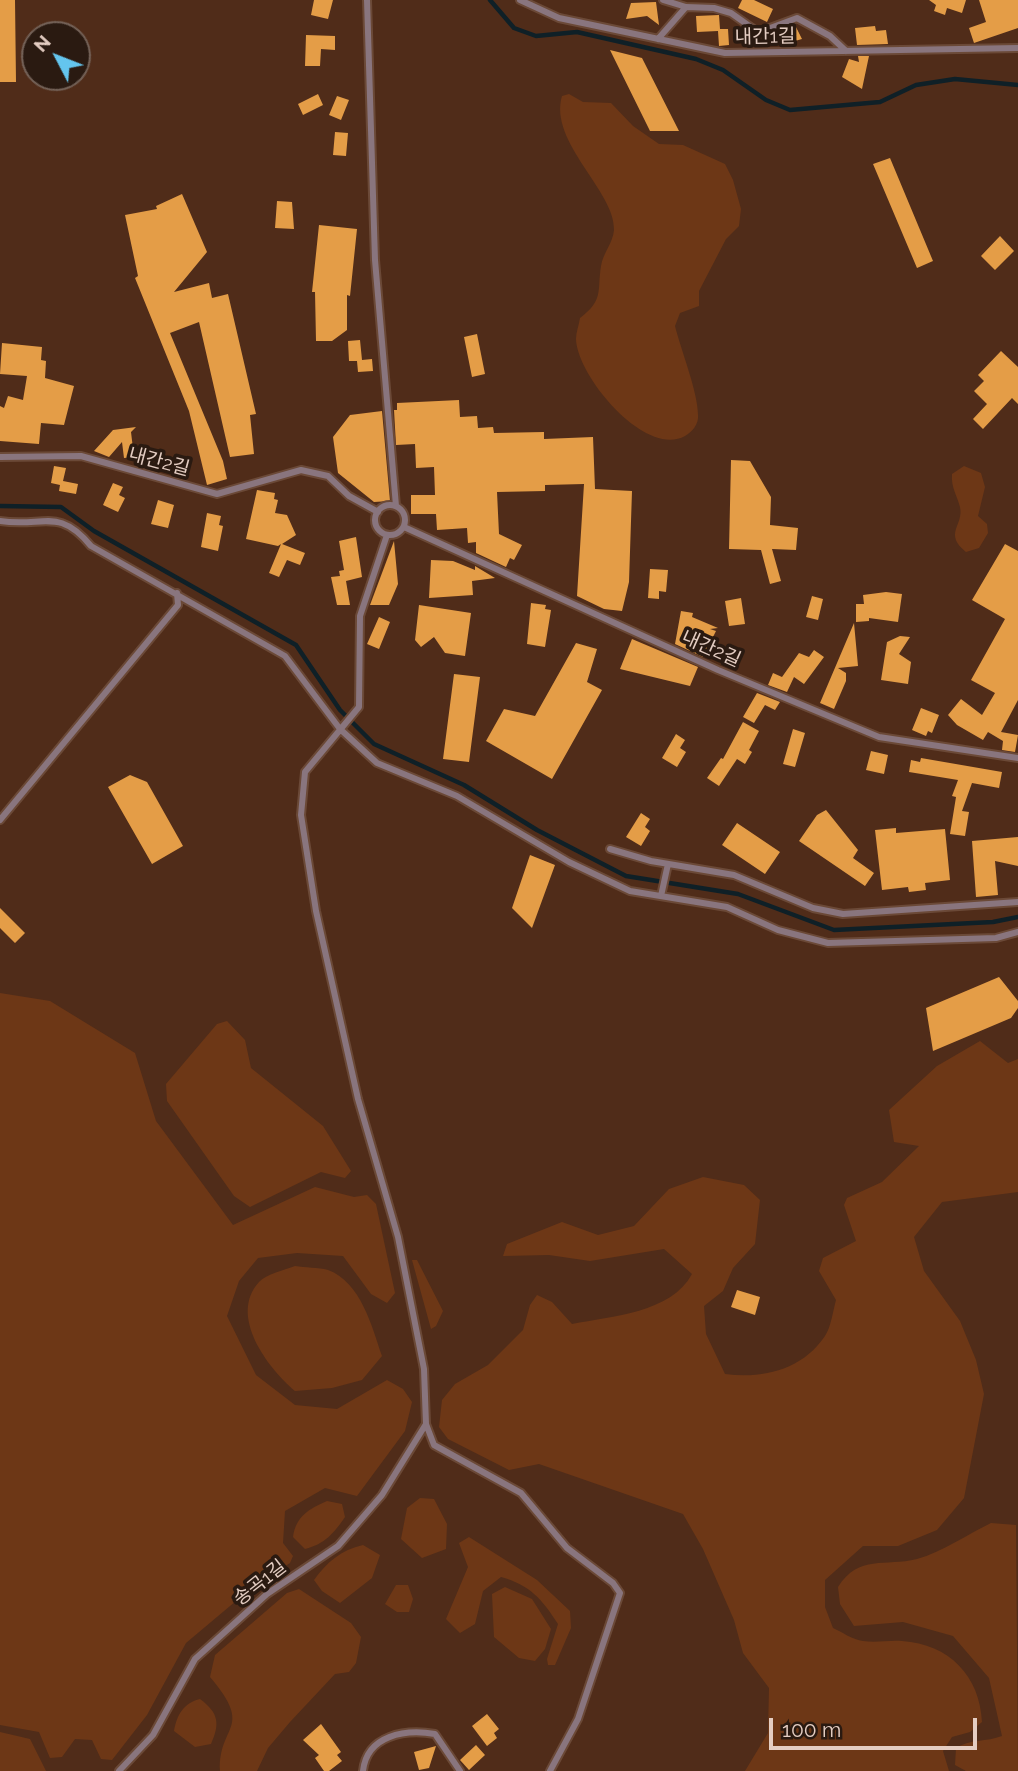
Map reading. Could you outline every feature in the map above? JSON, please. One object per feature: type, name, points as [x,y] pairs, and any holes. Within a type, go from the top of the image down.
[{"type":"lane","points":[[367,0],[375,260],[396,506],[404,515],[404,527],[387,535],[360,616],[359,707],[305,772],[301,815],[316,911],[358,1099],[401,1251],[424,1369],[426,1424],[434,1445],[521,1493],[567,1548],[613,1583],[620,1594],[578,1719],[550,1771]]},
{"type":"lane","name":"내간1길","points":[[520,0],[559,18],[725,53],[1018,48]]},
{"type":"lane","points":[[663,0],[685,7],[714,8],[762,31],[797,18],[830,36],[846,51]]},
{"type":"lane","points":[[658,39],[685,7]]},
{"type":"lane","name":"내간2길","points":[[0,457],[81,456],[217,494],[301,470],[328,476],[349,496],[378,512]]},
{"type":"lane","points":[[387,535],[377,528],[378,512],[386,506],[396,506]]},
{"type":"lane","points":[[0,521],[58,520],[77,529],[91,546],[285,656],[340,729],[377,763],[457,796],[569,862],[630,891],[727,907],[778,930],[828,943],[996,938],[1018,932]]},
{"type":"lane","name":"내간2길","points":[[404,527],[718,670],[879,737],[1018,758]]},
{"type":"lane","points":[[0,820],[178,605],[177,593]]},
{"type":"lane","points":[[610,849],[668,864],[734,875],[813,908],[843,914],[1018,902]]},
{"type":"lane","points":[[661,896],[668,864]]},
{"type":"lane","name":"송곡1길","points":[[119,1771],[153,1735],[195,1659],[267,1594],[338,1546],[382,1495],[426,1424]]},
{"type":"lane","points":[[363,1771],[364,1760],[387,1736],[413,1730],[435,1734],[460,1771]]},
{"type":"shaded area","points":[[569,94],[583,102],[611,103],[633,126],[659,144],[683,145],[725,164],[733,180],[741,209],[739,226],[726,239],[699,291],[699,306],[680,313],[675,326],[697,406],[696,425],[685,436],[669,440],[651,435],[633,425],[600,392],[579,355],[576,339],[580,318],[596,300],[602,261],[614,230],[612,215],[605,200],[564,131],[560,113],[562,96]]},
{"type":"shaded area","points":[[964,466],[981,473],[985,487],[978,516],[987,524],[988,533],[979,548],[966,552],[956,540],[960,507],[952,479],[952,474]]},
{"type":"shaded area","points":[[0,993],[50,1001],[135,1053],[156,1121],[233,1225],[315,1187],[354,1197],[367,1195],[376,1204],[395,1293],[387,1303],[371,1294],[343,1256],[297,1253],[258,1258],[239,1281],[227,1316],[256,1375],[295,1405],[337,1409],[387,1380],[403,1389],[412,1402],[405,1431],[357,1496],[325,1488],[285,1511],[283,1543],[293,1556],[290,1563],[255,1585],[186,1643],[147,1715],[112,1760],[101,1759],[92,1740],[75,1739],[62,1757],[50,1758],[39,1732],[0,1725]]},
{"type":"shaded area","points":[[227,1021],[245,1040],[251,1068],[323,1126],[351,1171],[345,1178],[321,1172],[250,1207],[234,1196],[167,1101],[166,1084],[217,1024]]},
{"type":"shaded area","points":[[980,1041],[1008,1063],[1018,1059],[1018,1192],[942,1202],[914,1237],[924,1271],[960,1321],[976,1360],[984,1394],[964,1498],[937,1530],[898,1546],[863,1546],[825,1580],[825,1607],[833,1628],[855,1639],[868,1642],[919,1643],[947,1656],[959,1665],[975,1690],[982,1722],[970,1732],[952,1737],[943,1751],[949,1771],[745,1771],[768,1733],[769,1688],[743,1653],[734,1620],[703,1549],[683,1514],[539,1464],[509,1470],[448,1439],[439,1427],[442,1400],[455,1384],[488,1365],[523,1330],[530,1305],[537,1295],[552,1302],[572,1324],[622,1315],[655,1305],[682,1287],[692,1274],[664,1249],[590,1261],[549,1255],[503,1256],[507,1244],[562,1222],[598,1235],[634,1226],[669,1189],[703,1177],[744,1185],[760,1200],[755,1244],[733,1268],[723,1291],[704,1306],[706,1334],[725,1374],[767,1373],[781,1370],[805,1357],[825,1336],[836,1300],[819,1271],[823,1258],[856,1241],[844,1205],[847,1198],[882,1182],[919,1146],[894,1142],[889,1110],[937,1066]]},
{"type":"shaded area","points":[[412,1260],[417,1260],[443,1311],[436,1326],[431,1329]]},
{"type":"shaded area","points":[[295,1266],[328,1270],[349,1284],[357,1295],[382,1356],[362,1380],[332,1388],[295,1391],[274,1369],[255,1341],[248,1310],[251,1296],[262,1279]]},
{"type":"shaded area","points":[[420,1498],[434,1499],[447,1524],[446,1549],[422,1558],[401,1539],[407,1508]]},
{"type":"shaded area","points":[[327,1501],[342,1504],[345,1517],[328,1537],[305,1549],[293,1537],[297,1524],[309,1510]]},
{"type":"shaded area","points":[[991,1523],[1016,1525],[1018,1771],[966,1771],[955,1765],[956,1748],[1002,1736],[989,1678],[953,1636],[903,1622],[854,1626],[840,1604],[838,1587],[846,1577],[864,1566],[926,1556]]},
{"type":"shaded area","points":[[469,1537],[537,1580],[570,1611],[571,1628],[555,1665],[548,1665],[547,1659],[558,1624],[534,1594],[511,1580],[501,1577],[483,1591],[475,1624],[460,1633],[446,1619],[468,1567],[459,1543]]},
{"type":"shaded area","points":[[363,1545],[380,1555],[372,1578],[340,1603],[322,1591],[314,1580],[335,1558]]},
{"type":"shaded area","points":[[396,1585],[408,1585],[413,1599],[409,1612],[397,1612],[385,1604]]},
{"type":"shaded area","points":[[505,1587],[532,1599],[551,1629],[545,1649],[535,1661],[519,1658],[494,1637],[492,1594]]},
{"type":"shaded area","points":[[299,1589],[351,1623],[361,1637],[356,1663],[349,1672],[335,1674],[290,1722],[268,1748],[257,1771],[220,1771],[221,1756],[232,1718],[230,1707],[210,1677],[215,1655],[287,1593]]},
{"type":"shaded area","points":[[200,1699],[214,1714],[216,1730],[211,1744],[195,1747],[174,1731],[182,1710]]},
{"type":"shaded area","points":[[0,1732],[30,1739],[46,1771],[0,1771]]},
{"type":"building","points":[[0,0],[15,0],[16,82],[0,82]]},
{"type":"building","points":[[314,0],[333,0],[328,19],[311,15]]},
{"type":"building","points":[[742,0],[754,0],[773,9],[767,22],[738,8]]},
{"type":"building","points":[[929,0],[966,0],[962,13],[947,8],[945,15],[934,11],[936,5]]},
{"type":"building","points":[[979,0],[1018,0],[1018,28],[974,43],[969,28],[986,22]]},
{"type":"building","points":[[656,2],[659,25],[647,16],[626,19],[631,3]]},
{"type":"building","points":[[719,15],[720,29],[728,29],[729,45],[719,46],[718,31],[697,32],[696,16]]},
{"type":"building","points":[[795,25],[802,39],[777,46],[771,34]]},
{"type":"building","points":[[875,26],[876,31],[886,30],[888,44],[857,45],[855,28]]},
{"type":"building","points":[[306,35],[335,36],[335,50],[321,49],[320,66],[305,66]]},
{"type":"building","points":[[610,50],[642,58],[679,131],[650,131]]},
{"type":"building","points":[[858,56],[869,56],[862,89],[842,77],[849,59],[859,62]]},
{"type":"building","points":[[318,94],[323,105],[303,115],[298,104]]},
{"type":"building","points":[[337,96],[349,100],[341,120],[329,115]]},
{"type":"building","points":[[335,132],[348,133],[346,156],[333,155]]},
{"type":"building","points":[[890,158],[933,261],[917,268],[873,164]]},
{"type":"building","points":[[182,194],[207,252],[174,292],[209,283],[212,298],[228,294],[256,414],[250,415],[254,454],[230,457],[199,322],[170,333],[223,461],[227,479],[207,485],[189,411],[135,278],[138,276],[125,215],[157,209],[156,206]]},
{"type":"building","points":[[277,201],[292,202],[294,229],[275,228]]},
{"type":"building","points":[[319,225],[357,229],[350,296],[347,295],[347,330],[332,341],[316,341],[315,292],[312,292]]},
{"type":"building","points":[[1000,236],[1014,251],[995,270],[981,256]]},
{"type":"building","points":[[477,334],[485,374],[472,377],[464,337]]},
{"type":"building","points":[[360,340],[362,360],[372,359],[373,371],[358,372],[357,361],[349,361],[348,341]]},
{"type":"building","points":[[2,343],[42,347],[41,360],[46,361],[45,378],[74,386],[64,425],[41,423],[39,444],[0,441],[0,406],[4,408],[8,396],[23,400],[27,376],[0,374]]},
{"type":"building","points":[[1001,351],[1018,367],[1018,404],[1012,398],[983,429],[973,419],[987,404],[974,391],[984,381],[978,375]]},
{"type":"building","points":[[459,400],[460,417],[477,416],[478,428],[493,427],[494,433],[544,432],[544,439],[593,437],[595,489],[632,491],[629,582],[622,611],[604,609],[577,596],[584,484],[545,485],[545,491],[497,492],[499,534],[522,545],[514,560],[510,558],[506,567],[476,553],[476,542],[468,543],[467,528],[437,530],[436,514],[411,514],[411,495],[435,495],[434,467],[416,468],[415,444],[396,445],[394,410],[397,410],[397,403]]},
{"type":"building","points":[[382,411],[390,501],[374,502],[338,473],[333,437],[350,415]]},
{"type":"building","points":[[136,427],[131,432],[134,457],[124,458],[122,442],[109,457],[94,451],[113,430]]},
{"type":"building","points":[[731,460],[750,461],[771,497],[770,525],[798,528],[796,550],[772,549],[781,581],[770,584],[761,550],[729,549]]},
{"type":"building","points":[[54,466],[66,468],[63,481],[78,484],[76,494],[59,491],[60,485],[51,483]]},
{"type":"building","points":[[113,483],[123,487],[119,495],[125,498],[118,512],[103,505]]},
{"type":"building","points":[[257,490],[275,493],[274,499],[278,500],[275,513],[287,515],[296,535],[282,544],[305,553],[300,565],[287,560],[279,577],[269,573],[281,544],[278,546],[246,539]]},
{"type":"building","points":[[158,500],[174,505],[168,528],[151,524]]},
{"type":"building","points":[[207,513],[221,516],[219,525],[223,526],[218,551],[201,547]]},
{"type":"building","points":[[356,537],[362,577],[346,581],[350,605],[337,605],[331,577],[340,576],[339,571],[344,570],[339,541]]},
{"type":"building","points":[[394,541],[398,584],[389,605],[370,605]]},
{"type":"building","points":[[1005,544],[1018,551],[1018,700],[1001,732],[1018,735],[1015,752],[1002,750],[1003,741],[988,732],[983,740],[957,725],[948,715],[961,699],[982,715],[995,693],[971,680],[1005,619],[972,600]]},
{"type":"building","points":[[431,560],[453,561],[475,570],[475,566],[495,578],[472,581],[473,595],[429,598]]},
{"type":"building","points":[[650,569],[668,570],[666,592],[659,591],[659,599],[648,598]]},
{"type":"building","points":[[886,592],[902,594],[898,622],[869,618],[869,621],[856,622],[856,604],[864,604],[863,595]]},
{"type":"building","points":[[812,596],[823,599],[818,620],[806,617]]},
{"type":"building","points":[[741,598],[745,624],[729,626],[725,601]]},
{"type":"building","points":[[531,603],[546,605],[545,609],[551,610],[545,647],[527,644]]},
{"type":"building","points":[[419,605],[471,613],[465,656],[445,653],[434,637],[421,647],[415,640]]},
{"type":"building","points":[[681,611],[693,613],[692,617],[718,628],[710,629],[716,631],[703,657],[675,644]]},
{"type":"building","points":[[379,617],[390,622],[379,649],[367,644]]},
{"type":"building","points":[[854,623],[858,666],[838,668],[846,673],[846,681],[834,709],[820,703]]},
{"type":"building","points":[[900,636],[910,637],[899,654],[911,662],[908,684],[881,680],[887,642]]},
{"type":"building","points":[[632,639],[698,667],[690,686],[620,669]]},
{"type":"building","points":[[576,643],[597,649],[587,682],[602,690],[552,779],[486,741],[504,709],[535,716]]},
{"type":"building","points":[[814,650],[824,657],[804,684],[794,677],[787,692],[768,685],[773,673],[782,677],[799,653],[809,657]]},
{"type":"building","points":[[454,674],[480,677],[469,762],[443,759]]},
{"type":"building","points":[[757,693],[780,702],[775,710],[765,705],[754,723],[743,717]]},
{"type":"building","points":[[921,708],[939,715],[932,733],[928,731],[926,736],[912,730]]},
{"type":"building","points":[[743,722],[759,731],[749,750],[752,752],[745,764],[737,759],[719,786],[707,778],[721,758],[723,759]]},
{"type":"building","points":[[793,729],[805,733],[795,767],[783,764]]},
{"type":"building","points":[[676,734],[685,740],[680,748],[686,752],[677,767],[662,758]]},
{"type":"building","points":[[871,751],[888,755],[884,774],[866,770]]},
{"type":"building","points":[[921,758],[1002,772],[999,788],[972,783],[962,811],[969,812],[965,836],[950,834],[956,797],[952,796],[958,780],[909,772],[911,760],[920,762]]},
{"type":"building","points":[[130,775],[147,782],[183,846],[152,864],[108,787]]},
{"type":"building","points":[[826,810],[858,850],[853,858],[874,873],[865,886],[799,841],[817,815]]},
{"type":"building","points":[[641,813],[650,819],[645,827],[650,831],[641,846],[626,837]]},
{"type":"building","points":[[737,823],[780,852],[765,874],[722,845]]},
{"type":"building","points":[[896,828],[896,833],[945,829],[950,880],[925,883],[926,890],[909,892],[908,887],[882,890],[875,830]]},
{"type":"building","points":[[1018,837],[1018,866],[995,861],[998,895],[976,897],[972,841]]},
{"type":"building","points":[[530,855],[555,865],[532,928],[512,908]]},
{"type":"building","points":[[0,908],[25,933],[15,943],[0,928]]},
{"type":"building","points":[[999,977],[1018,1001],[1018,1008],[1011,1018],[933,1051],[926,1008]]},
{"type":"building","points":[[737,1290],[760,1297],[755,1315],[731,1307]]},
{"type":"building","points":[[487,1714],[499,1729],[494,1733],[497,1738],[487,1746],[472,1726]]},
{"type":"building","points":[[321,1724],[341,1752],[337,1755],[342,1761],[329,1771],[324,1771],[315,1758],[319,1755],[303,1740]]},
{"type":"building","points":[[476,1745],[485,1755],[469,1770],[460,1760]]},
{"type":"building","points":[[436,1746],[429,1768],[419,1770],[414,1752]]},
{"type":"waterway","points":[[490,0],[514,28],[536,36],[577,32],[696,59],[723,70],[766,100],[790,110],[880,102],[916,85],[955,79],[1018,85]]},
{"type":"waterway","points":[[0,506],[61,507],[94,531],[296,645],[340,710],[374,744],[464,785],[537,830],[626,876],[738,894],[834,930],[993,922],[1018,917]]}]
